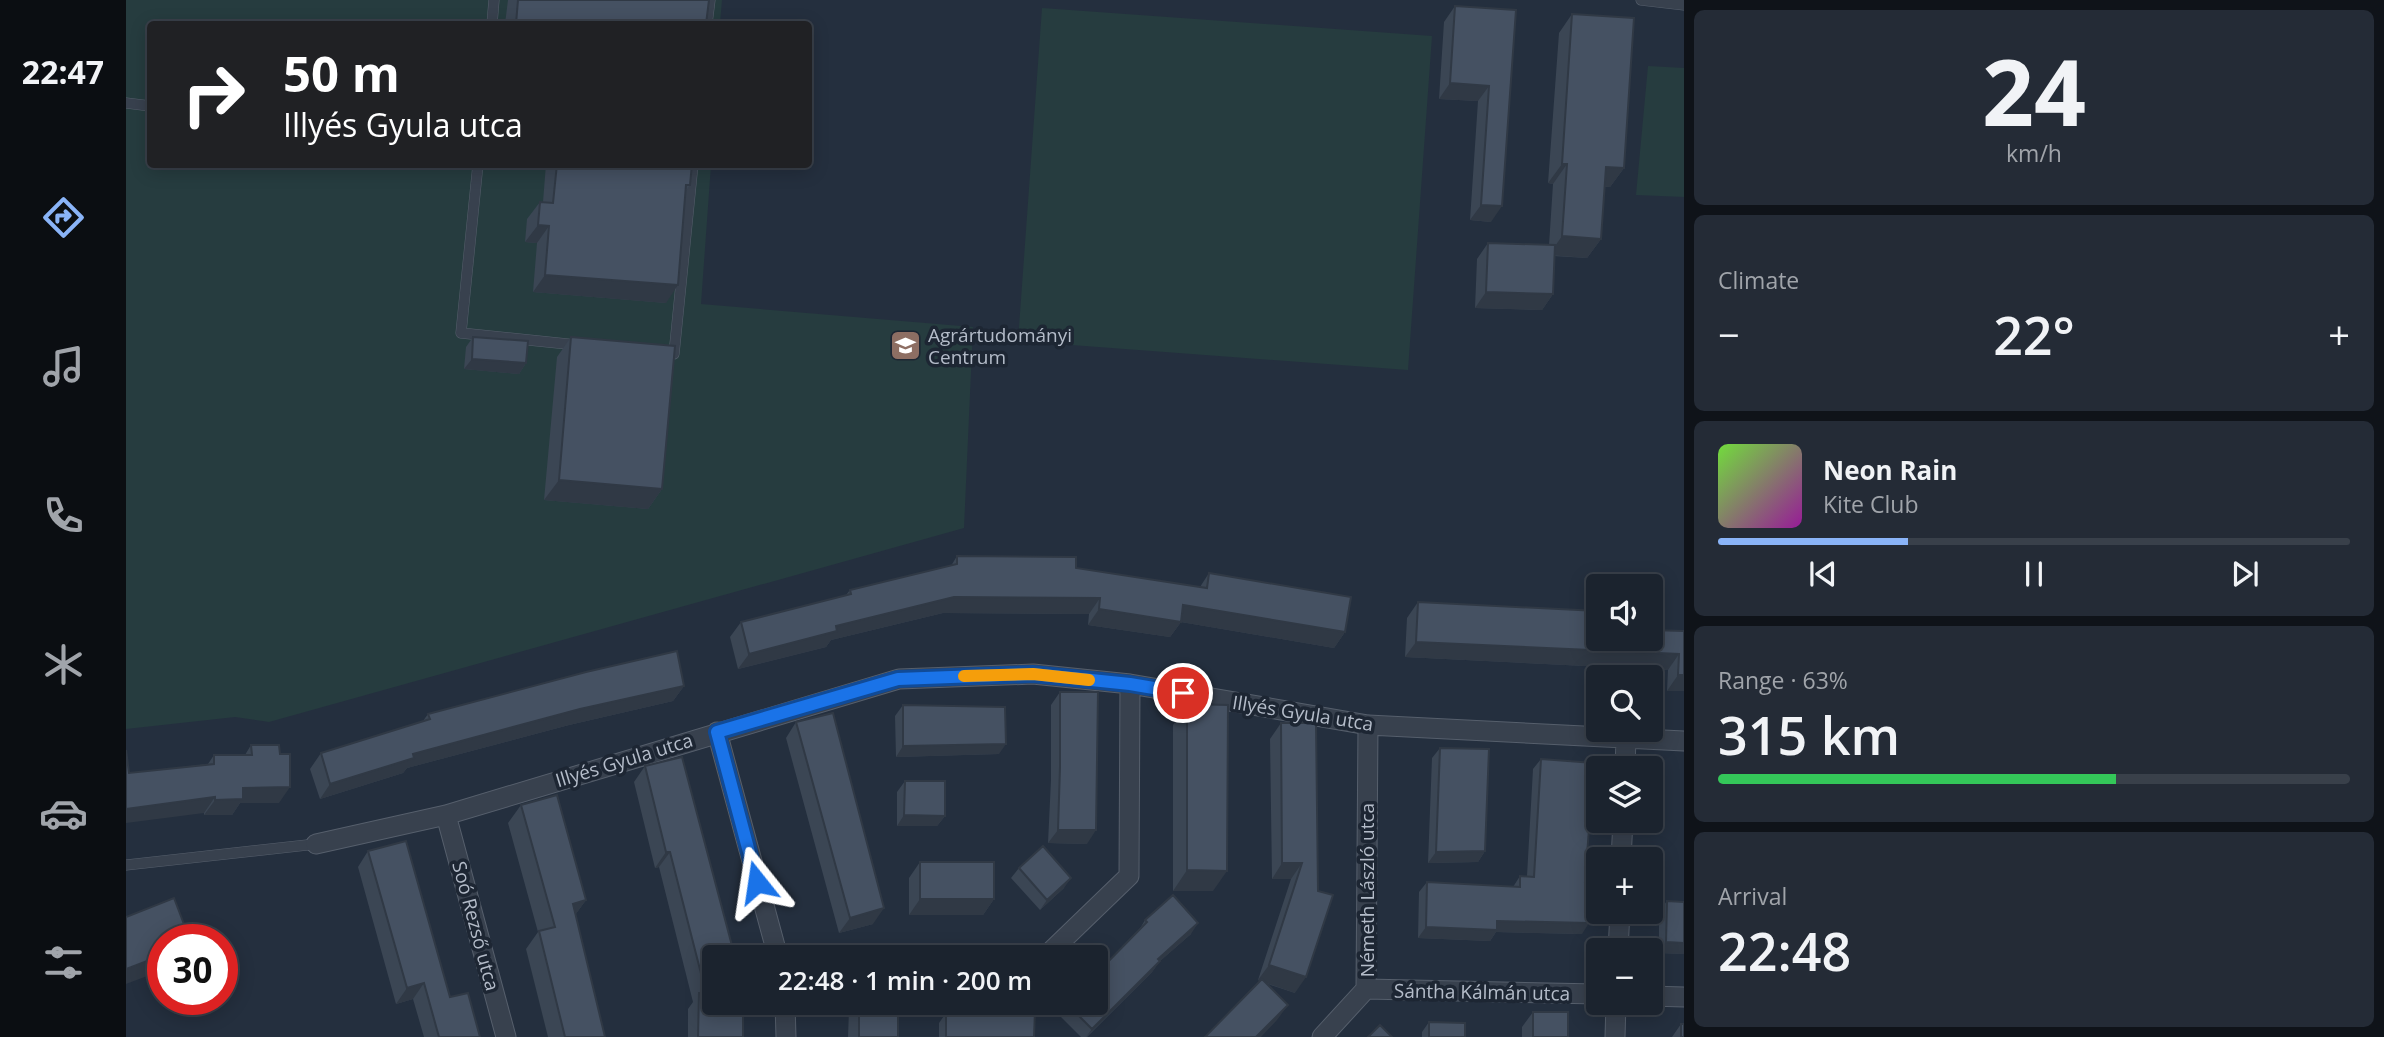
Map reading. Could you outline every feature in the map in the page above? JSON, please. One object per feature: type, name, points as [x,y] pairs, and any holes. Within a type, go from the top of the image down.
[{"type":"street","name":"Illyés Gyula utca","points":[[316,844],[446,815],[898,679],[1033,674],[1130,684],[1368,725],[1586,736]]},
{"type":"street","points":[[1057,945],[1129,876],[1130,684]]},
{"type":"street","name":"Németh László utca","points":[[1322,1037],[1366,989],[1368,725]]},
{"type":"street","points":[[717,732],[775,945]]},
{"type":"street","name":"Illyés Gyula utca","points":[[1663,740],[1684,741]]},
{"type":"street","name":"Soó Rezső utca","points":[[446,815],[506,1037]]},
{"type":"street","name":"Sántha Kálmán utca","points":[[1366,989],[1586,994]]},
{"type":"street","points":[[1663,996],[1684,997]]},
{"type":"street","points":[[785,1015],[786,1037]]},
{"type":"street","points":[[1615,1037],[1616,1015]]},
{"type":"lane","points":[[492,21],[494,0]]},
{"type":"lane","points":[[707,21],[710,0]]},
{"type":"lane","points":[[1641,0],[1684,5]]},
{"type":"lane","points":[[126,103],[147,106]]},
{"type":"lane","points":[[478,168],[461,333],[594,346]]},
{"type":"lane","points":[[648,352],[674,354],[693,168]]},
{"type":"lane","points":[[126,865],[316,844]]},
{"type":"green space","points":[[126,0],[722,0],[720,21],[147,21],[147,168],[711,168],[701,304],[973,327],[964,528],[269,722],[235,717],[126,729]]},
{"type":"green space","points":[[1042,8],[1432,36],[1408,370],[1018,341]]},
{"type":"green space","points":[[1648,66],[1684,68],[1684,197],[1636,195]]},
{"type":"building","points":[[518,0],[709,0],[706,21],[516,21]]},
{"type":"building","points":[[1455,6],[1516,10],[1502,206],[1481,205],[1489,86],[1450,83]]},
{"type":"building","points":[[1572,14],[1634,18],[1624,168],[1606,167],[1601,239],[1562,236],[1567,164],[1562,164]]},
{"type":"building","points":[[557,168],[692,168],[690,185],[686,185],[678,285],[545,275],[549,226],[538,225],[540,202],[553,203]]},
{"type":"building","points":[[1488,243],[1555,245],[1553,294],[1486,292]]},
{"type":"building","points":[[473,337],[528,341],[526,363],[472,359]]},
{"type":"building","points":[[571,337],[675,346],[662,489],[559,480]]},
{"type":"building","points":[[957,556],[1076,557],[1076,568],[1207,588],[1209,573],[1351,597],[1345,632],[1183,605],[1181,622],[1099,609],[1100,598],[954,597],[836,626],[837,631],[749,654],[741,622],[851,594],[850,590],[957,564]]},
{"type":"building","points":[[1418,602],[1586,610],[1586,650],[1416,642]]},
{"type":"building","points":[[1663,630],[1684,631],[1684,675],[1678,675],[1679,654],[1613,651],[1663,651]]},
{"type":"building","points":[[677,651],[684,686],[580,709],[413,754],[414,758],[330,784],[321,753],[430,719],[428,714]]},
{"type":"building","points":[[1060,692],[1098,692],[1096,830],[1058,830]]},
{"type":"building","points":[[1187,704],[1228,705],[1227,871],[1187,870]]},
{"type":"building","points":[[903,705],[1005,707],[1006,744],[903,746]]},
{"type":"building","points":[[833,713],[884,908],[850,918],[796,722]]},
{"type":"building","points":[[1281,723],[1316,723],[1318,891],[1333,895],[1306,977],[1269,965],[1302,863],[1282,863]]},
{"type":"building","points":[[251,745],[279,745],[280,754],[290,754],[290,787],[243,788],[243,799],[215,800],[215,797],[126,809],[126,750],[129,773],[214,764],[214,755],[252,755]]},
{"type":"building","points":[[1440,748],[1489,749],[1485,851],[1436,852]]},
{"type":"building","points":[[682,757],[732,945],[702,945],[702,977],[670,852],[666,852],[645,766]]},
{"type":"building","points":[[1541,759],[1586,762],[1586,833],[1589,833],[1586,847],[1586,923],[1497,921],[1497,930],[1426,927],[1427,882],[1520,887],[1520,876],[1534,877]]},
{"type":"building","points":[[905,781],[945,781],[945,816],[904,815]]},
{"type":"building","points":[[557,795],[586,900],[573,904],[605,1037],[565,1037],[539,931],[555,927],[521,805]]},
{"type":"building","points":[[406,841],[450,997],[468,993],[480,1037],[439,1037],[424,983],[407,988],[368,851]]},
{"type":"building","points":[[1043,846],[1071,878],[1047,900],[1019,868]]},
{"type":"building","points":[[920,862],[994,862],[994,899],[920,899]]},
{"type":"building","points":[[1173,895],[1198,923],[1158,959],[1160,961],[1108,1013],[1108,962],[1147,922],[1145,920]]},
{"type":"building","points":[[174,898],[184,924],[147,924],[147,961],[126,969],[126,917]]},
{"type":"building","points":[[1667,901],[1684,902],[1684,943],[1666,942]]},
{"type":"building","points":[[1262,979],[1288,1005],[1256,1037],[1205,1037]]},
{"type":"building","points":[[699,993],[702,993],[702,1015],[743,1015],[743,1037],[698,1037]]},
{"type":"building","points":[[1533,1012],[1568,1012],[1568,1037],[1533,1037]]},
{"type":"building","points":[[859,1015],[898,1015],[898,1037],[859,1037]]},
{"type":"building","points":[[946,1015],[1035,1015],[1034,1037],[946,1037]]},
{"type":"building","points":[[1078,1015],[1106,1015],[1092,1029]]},
{"type":"building","points":[[1429,1022],[1465,1023],[1465,1037],[1429,1037]]},
{"type":"building","points":[[1681,1024],[1684,1024],[1684,1037],[1681,1037]]},
{"type":"building","points":[[1380,1025],[1392,1037],[1368,1037]]},
{"type":"slow traffic","points":[[964,676],[1033,674],[1089,680]]},
{"type":"place","name":"Agrártudományi Centrum","points":[[905,346]]},
{"type":"route","points":[[757,882],[717,732],[898,679],[1033,674],[1130,684],[1183,693]]}]
